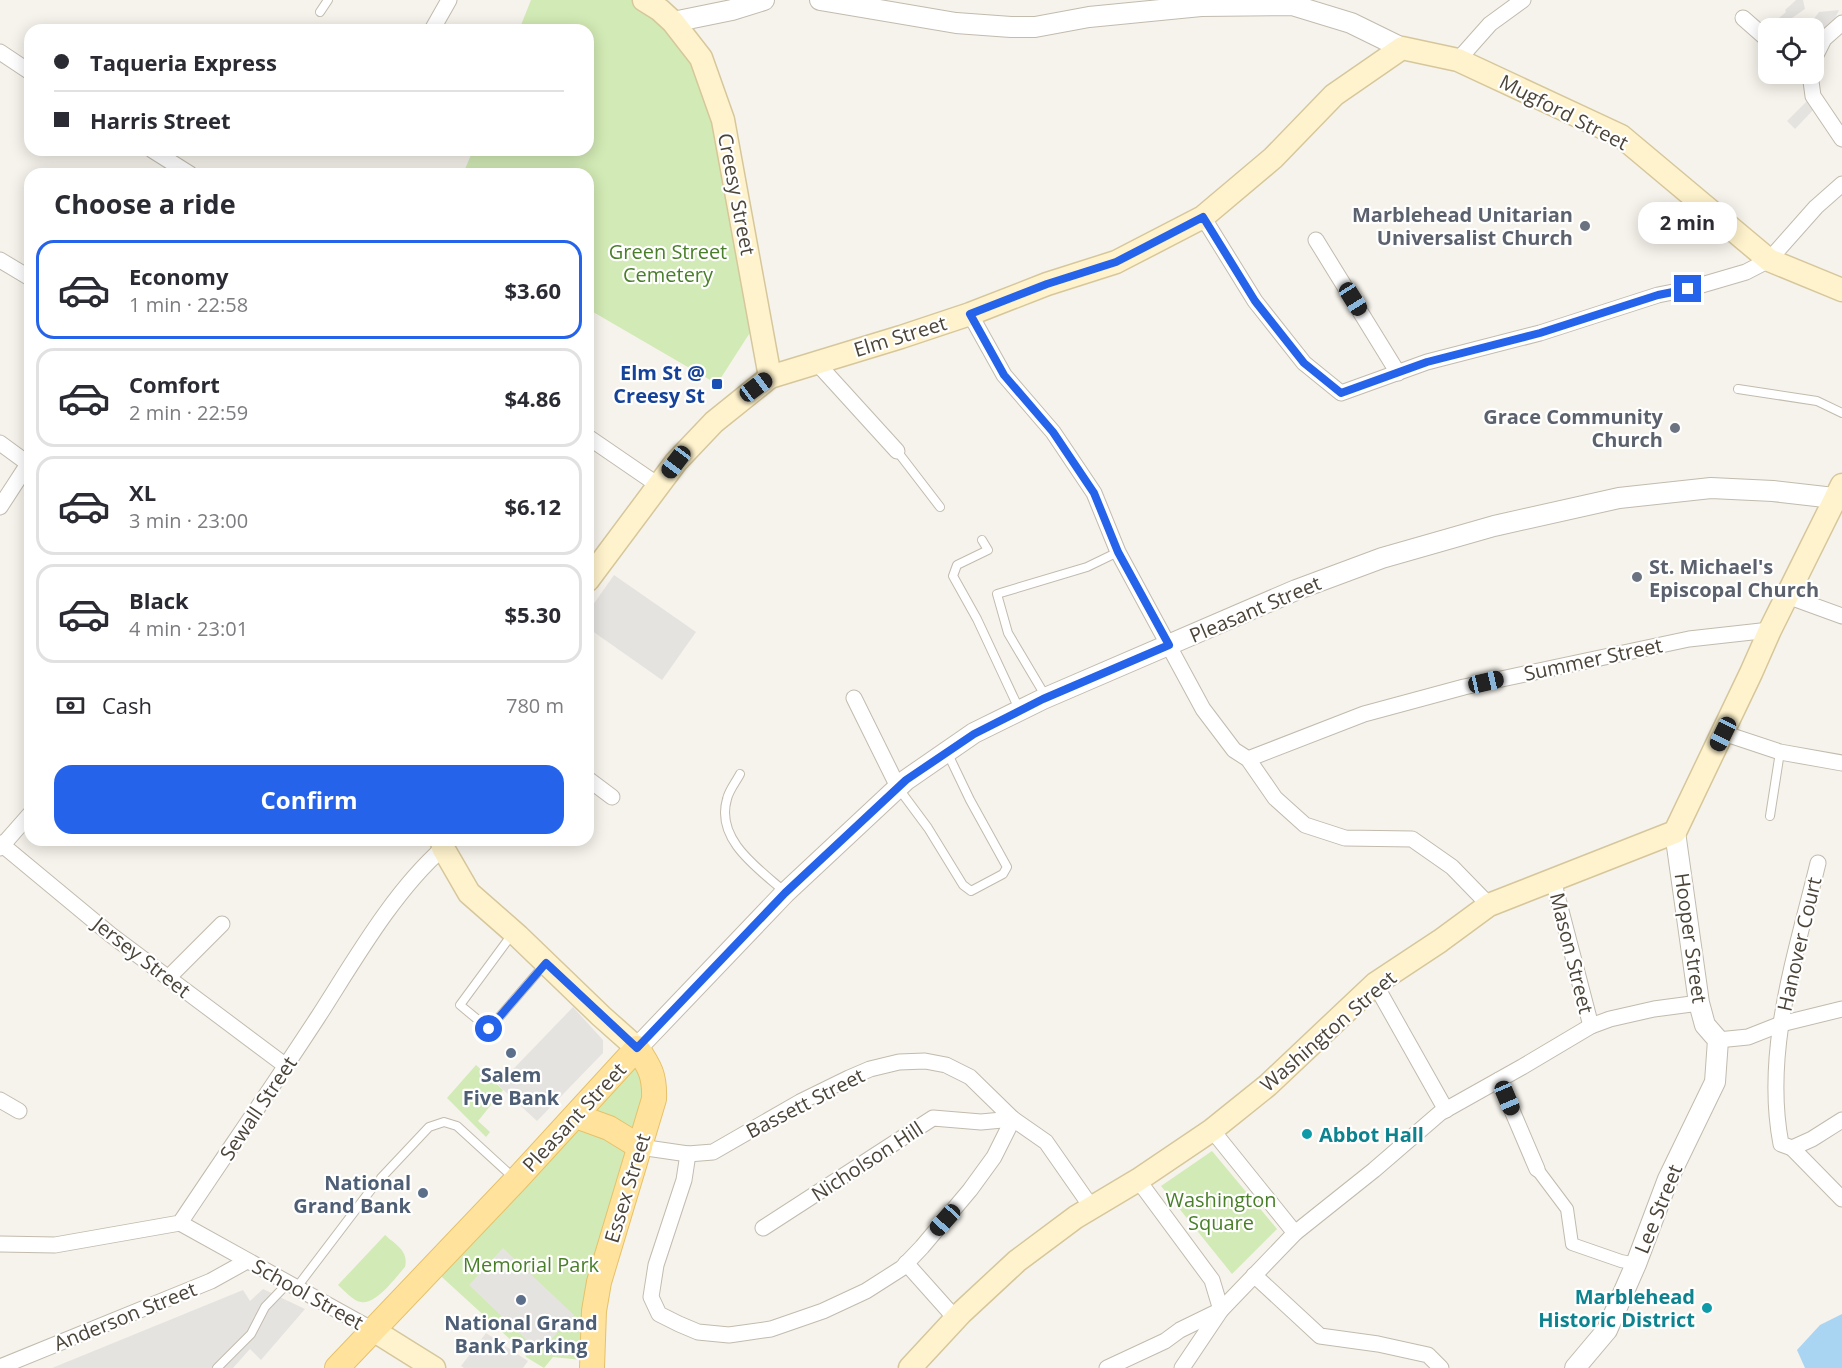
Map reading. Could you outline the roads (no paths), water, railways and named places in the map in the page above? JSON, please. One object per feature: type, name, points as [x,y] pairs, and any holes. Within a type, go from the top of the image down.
[{"type":"main road","name":"Creesy Street","points":[[644,0],[673,22],[701,58],[723,120],[770,377]]},
{"type":"main road","points":[[1402,48],[1458,60]]},
{"type":"main road","name":"Elm Street","points":[[594,572],[676,462],[714,422],[770,377],[901,337],[970,314],[1047,284],[1116,262],[1203,217],[1273,158],[1334,95],[1402,48]]},
{"type":"main road","name":"Mugford Street","points":[[1458,60],[1622,136],[1769,260],[1842,290]]},
{"type":"main road","points":[[1675,832],[1838,492]]},
{"type":"main road","name":"Washington Street","points":[[910,1368],[956,1319],[1017,1261],[1076,1216],[1138,1180],[1212,1130],[1268,1085],[1375,984],[1440,941],[1488,905],[1675,832]]},
{"type":"main road","points":[[443,846],[469,893],[514,932],[637,1048]]},
{"type":"main road","name":"Pleasant Street","points":[[337,1368],[576,1116],[637,1048]]},
{"type":"main road","name":"Essex Street","points":[[592,1368],[594,1311],[599,1282],[654,1099],[655,1084],[648,1064],[637,1048]]},
{"type":"main road","name":"Bassett Street","points":[[576,1116],[609,1128],[640,1147]]},
{"type":"main road","name":"School Street","points":[[373,1330],[434,1368]]},
{"type":"street","points":[[435,24],[449,0]]},
{"type":"street","points":[[673,22],[728,5],[764,0]]},
{"type":"street","points":[[820,0],[956,23],[1011,27],[1035,27],[1089,17],[1201,6],[1293,2],[1351,23],[1402,48]]},
{"type":"street","points":[[1458,60],[1490,24],[1523,0]]},
{"type":"street","points":[[1743,18],[1758,31]]},
{"type":"street","points":[[1824,39],[1842,23]]},
{"type":"street","points":[[0,52],[24,68]]},
{"type":"street","points":[[1811,84],[1813,96],[1842,140]]},
{"type":"street","points":[[162,156],[180,168]]},
{"type":"street","points":[[1203,217],[1255,301],[1269,319],[1304,363],[1341,393],[1427,362],[1540,333],[1658,295],[1746,272],[1769,260],[1816,207],[1842,184]]},
{"type":"street","points":[[1316,240],[1398,373]]},
{"type":"street","points":[[0,260],[24,274]]},
{"type":"street","points":[[970,314],[1004,375],[1053,432],[1094,493],[1118,552],[1203,709],[1234,750],[1248,759],[1275,798],[1305,825],[1345,838],[1412,839],[1452,867],[1488,905]]},
{"type":"street","points":[[816,362],[897,451]]},
{"type":"street","points":[[594,440],[658,484]]},
{"type":"street","points":[[0,443],[24,460]]},
{"type":"street","points":[[0,507],[24,471]]},
{"type":"street","name":"Pleasant Street","points":[[637,1048],[785,893],[898,787],[974,734],[1046,698],[1296,590],[1382,558],[1494,526],[1619,498],[1711,488],[1838,492]]},
{"type":"street","points":[[1787,596],[1842,616]]},
{"type":"street","name":"Summer Street","points":[[1248,759],[1364,714],[1464,687],[1689,639],[1770,630]]},
{"type":"street","points":[[854,698],[898,787]]},
{"type":"street","points":[[1723,734],[1780,752],[1842,763]]},
{"type":"street","points":[[594,784],[612,797]]},
{"type":"street","points":[[1,846],[24,821]]},
{"type":"street","name":"Hooper Street","points":[[1675,832],[1699,1003],[1705,1025],[1718,1040]]},
{"type":"street","name":"Jersey Street","points":[[1,846],[111,935],[286,1066]]},
{"type":"street","name":"Sewall Street","points":[[180,1222],[286,1066],[369,938],[421,867],[440,846]]},
{"type":"street","name":"Hanover Court","points":[[1786,1146],[1776,1116],[1781,1024],[1818,863]]},
{"type":"street","name":"Mason Street","points":[[1553,880],[1591,1026]]},
{"type":"street","points":[[168,978],[222,924]]},
{"type":"street","points":[[1375,984],[1446,1110]]},
{"type":"street","points":[[1182,1368],[1221,1310],[1295,1233],[1446,1110],[1591,1026],[1643,1011],[1699,1003]]},
{"type":"street","points":[[1718,1040],[1748,1036],[1781,1024],[1842,1009]]},
{"type":"street","name":"Lee Street","points":[[1575,1368],[1607,1330],[1636,1264],[1668,1179],[1715,1082],[1718,1040]]},
{"type":"street","name":"Bassett Street","points":[[640,1147],[688,1154],[713,1152],[828,1088],[870,1069],[899,1062],[925,1061],[946,1065],[970,1077],[1013,1119],[1046,1142],[1092,1208]]},
{"type":"street","points":[[1499,1080],[1537,1169],[1568,1209],[1572,1244],[1636,1264]]},
{"type":"street","points":[[0,1100],[19,1111]]},
{"type":"street","name":"Nicholson Hill","points":[[763,1228],[933,1118],[981,1122],[1013,1119]]},
{"type":"street","points":[[688,1154],[684,1180],[656,1265],[651,1297],[659,1314],[679,1324],[698,1332],[729,1335],[771,1329],[823,1311],[866,1291],[906,1263],[970,1190],[994,1157],[1013,1119]]},
{"type":"street","points":[[1786,1146],[1812,1139],[1842,1120]]},
{"type":"street","points":[[1212,1130],[1295,1233]]},
{"type":"street","points":[[1786,1146],[1842,1199]]},
{"type":"street","points":[[1138,1180],[1212,1280],[1221,1310]]},
{"type":"street","points":[[0,1244],[55,1245],[180,1222]]},
{"type":"street","name":"School Street","points":[[180,1222],[373,1330]]},
{"type":"street","name":"Anderson Street","points":[[0,1367],[211,1281],[247,1261]]},
{"type":"street","points":[[906,1263],[956,1319]]},
{"type":"street","points":[[1254,1275],[1320,1336],[1378,1344],[1428,1355],[1441,1368]]},
{"type":"street","points":[[1107,1368],[1165,1341],[1180,1330],[1221,1310]]},
{"type":"lane","points":[[320,12],[328,0]]},
{"type":"lane","points":[[1738,390],[1817,401],[1842,413]]},
{"type":"lane","points":[[897,451],[940,507]]},
{"type":"lane","points":[[981,540],[988,550],[957,565],[953,576],[977,619],[1020,711]]},
{"type":"lane","points":[[1046,698],[1008,633],[997,594],[1087,567],[1118,552]]},
{"type":"lane","points":[[898,787],[928,828],[963,885],[971,891],[1003,873],[1007,867],[1004,860],[970,800],[947,752]]},
{"type":"lane","points":[[1770,816],[1780,752]]},
{"type":"lane","points":[[740,774],[726,800],[727,831],[749,860],[785,893]]},
{"type":"lane","points":[[514,932],[460,1005],[489,1029],[546,963]]},
{"type":"lane","points":[[381,1178],[429,1126],[444,1122],[457,1126],[516,1180]]},
{"type":"lane","points":[[217,1368],[251,1334],[265,1307],[292,1285],[373,1187]]},
{"type":"water","points":[[1842,1314],[1842,1368],[1805,1368],[1797,1350],[1820,1325]]},
{"type":"place","name":"Marblehead Unitarian Universalist Church","points":[[1585,226]]},
{"type":"place","name":"Elm St @ Creesy St","points":[[717,384]]},
{"type":"place","name":"Grace Community Church","points":[[1675,428]]},
{"type":"place","name":"St. Michael's Episcopal Church","points":[[1637,577]]},
{"type":"place","name":"Salem Five Bank","points":[[511,1053]]},
{"type":"place","name":"Abbot Hall","points":[[1307,1134]]},
{"type":"place","name":"National Grand Bank","points":[[423,1193]]},
{"type":"place","name":"National Grand Bank Parking","points":[[521,1300]]},
{"type":"place","name":"Marblehead Historic District","points":[[1707,1308]]},
{"type":"park label","name":"Green Street Cemetery","points":[[668,262]]},
{"type":"park label","name":"Washington Square","points":[[1221,1210]]},
{"type":"park label","name":"Memorial Park","points":[[531,1264]]}]
